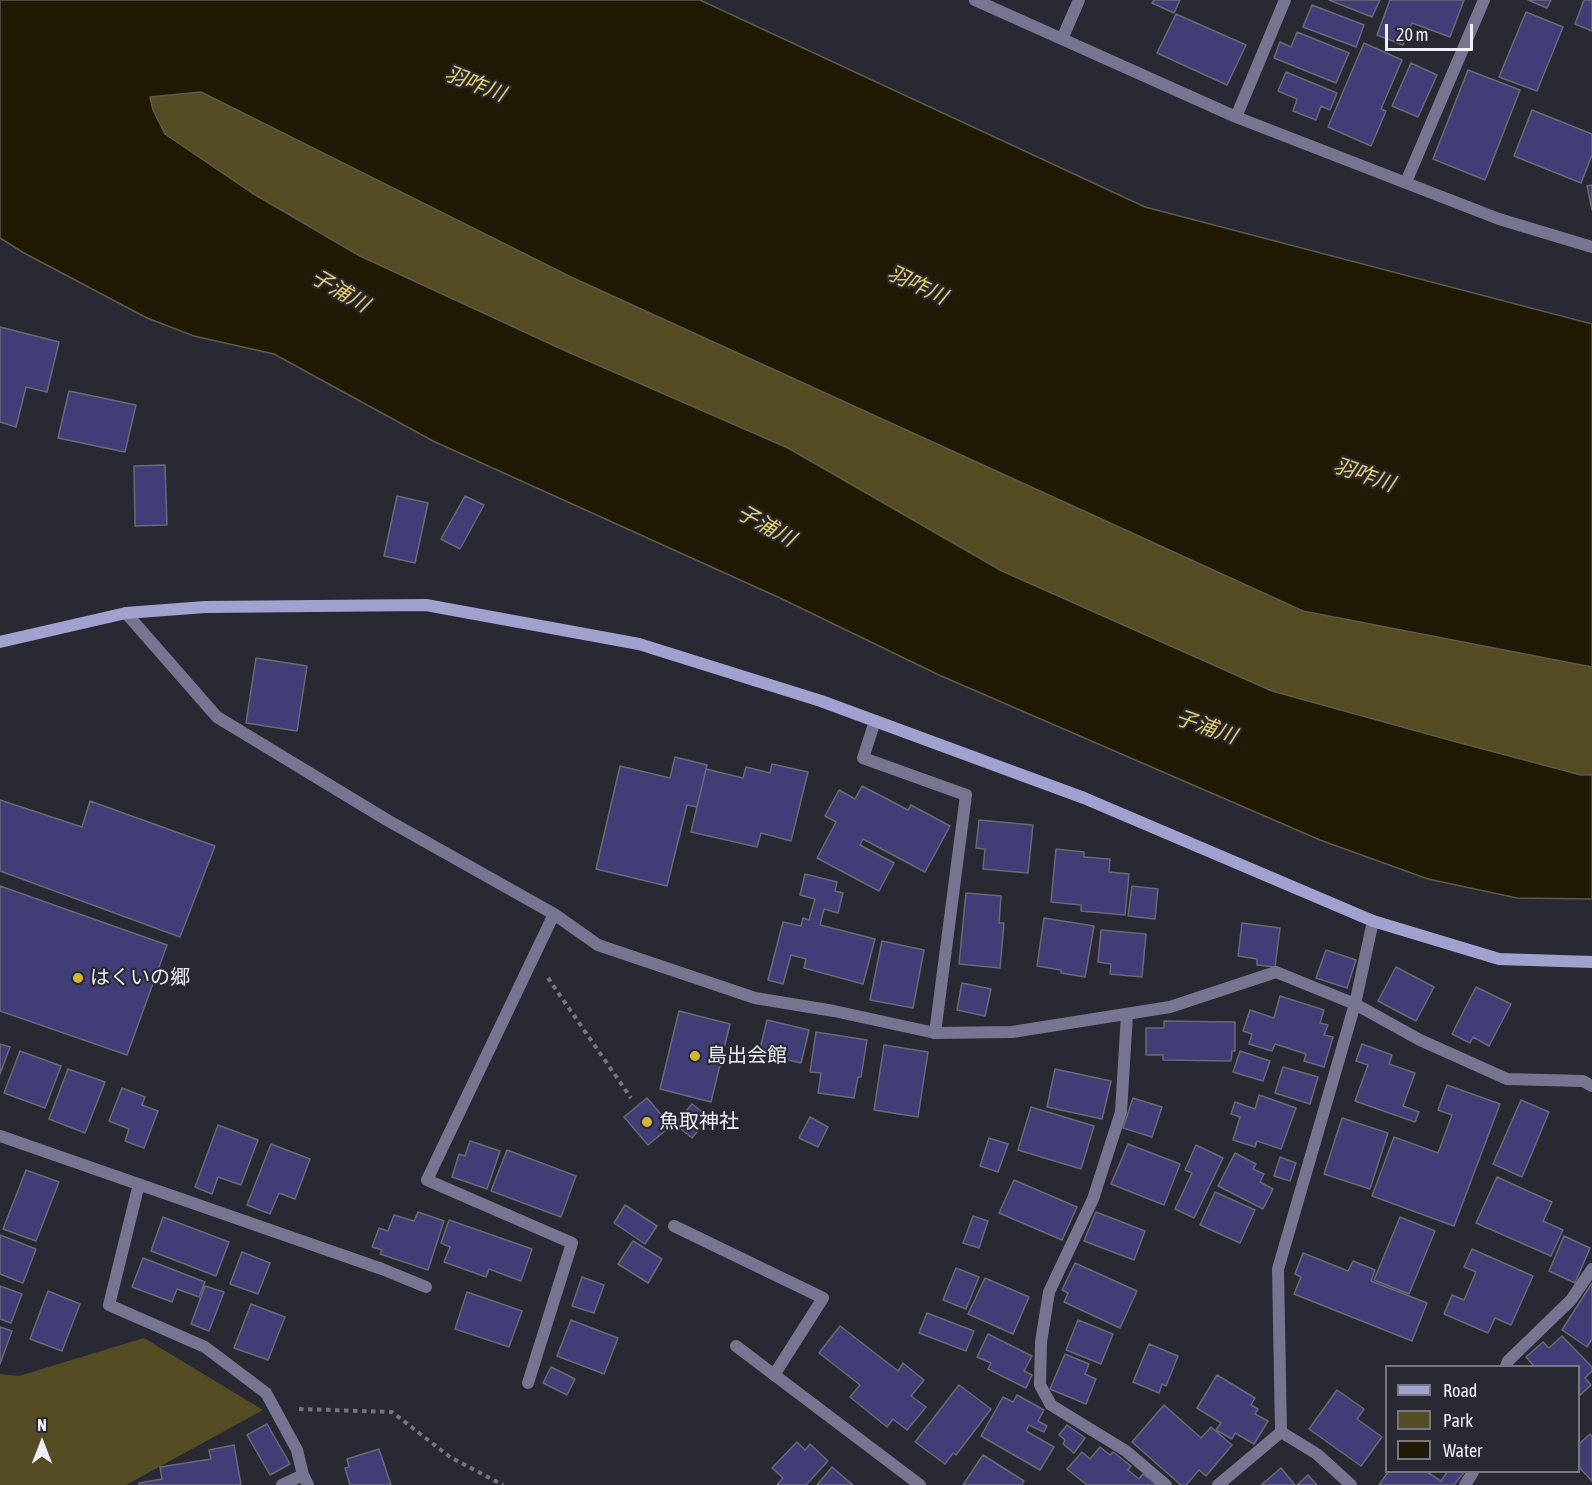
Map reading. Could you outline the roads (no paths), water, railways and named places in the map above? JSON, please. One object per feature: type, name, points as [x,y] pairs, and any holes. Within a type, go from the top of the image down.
[{"type":"street","points":[[975,0],[1236,117],[1499,219],[1592,247]]},
{"type":"street","points":[[1062,39],[1079,0]]},
{"type":"street","points":[[1236,117],[1285,0]]},
{"type":"street","points":[[1406,182],[1484,0]]},
{"type":"street","points":[[0,642],[126,613],[205,607],[426,605],[639,644],[821,701],[1084,798],[1373,921],[1499,959],[1592,962]]},
{"type":"street","points":[[126,613],[217,717],[387,820],[554,914],[598,945],[755,998],[834,1011],[935,1033],[1012,1032],[1170,1007],[1276,972],[1355,1004],[1420,1040],[1507,1079],[1583,1081],[1592,1086]]},
{"type":"street","points":[[874,721],[863,758],[966,795],[935,1033]]},
{"type":"street","points":[[528,1383],[572,1243],[427,1180],[554,914]]},
{"type":"street","points":[[1281,1432],[1278,1269],[1355,1004],[1373,921]]},
{"type":"street","points":[[1127,1014],[1121,1112],[1093,1199],[1049,1292],[1041,1342],[1040,1385],[1051,1405],[1126,1451],[1166,1485]]},
{"type":"street","points":[[0,1136],[382,1269],[426,1287]]},
{"type":"street","points":[[139,1184],[110,1305],[205,1347],[266,1394],[297,1450],[305,1480],[282,1485]]},
{"type":"street","points":[[674,1226],[823,1298],[774,1375]]},
{"type":"street","points":[[1506,1365],[1571,1300],[1592,1269]]},
{"type":"street","points":[[736,1346],[920,1485]]},
{"type":"street","points":[[1218,1485],[1281,1432]]},
{"type":"street","points":[[1281,1432],[1317,1454],[1351,1485]]},
{"type":"water","points":[[0,0],[700,0],[1145,207],[1592,324],[1592,667],[1303,611],[571,277],[201,92],[150,97],[153,110],[165,134],[252,193],[360,256],[568,352],[788,448],[1002,571],[1272,691],[1581,775],[1592,775],[1592,899],[1517,898],[1428,879],[1320,840],[939,675],[780,598],[433,441],[274,354],[194,336],[147,318],[24,253],[0,238]]},
{"type":"place","name":"はくいの郷","points":[[78,978]]},
{"type":"place","name":"島出会館","points":[[695,1056]]},
{"type":"place","name":"魚取神社","points":[[647,1122]]},
{"type":"water label","name":"羽咋川","points":[[475,84]]},
{"type":"water label","name":"羽咋川","points":[[917,285]]},
{"type":"water label","name":"子浦川","points":[[340,291]]},
{"type":"water label","name":"羽咋川","points":[[1364,475]]},
{"type":"water label","name":"子浦川","points":[[766,526]]},
{"type":"water label","name":"子浦川","points":[[1206,727]]}]
